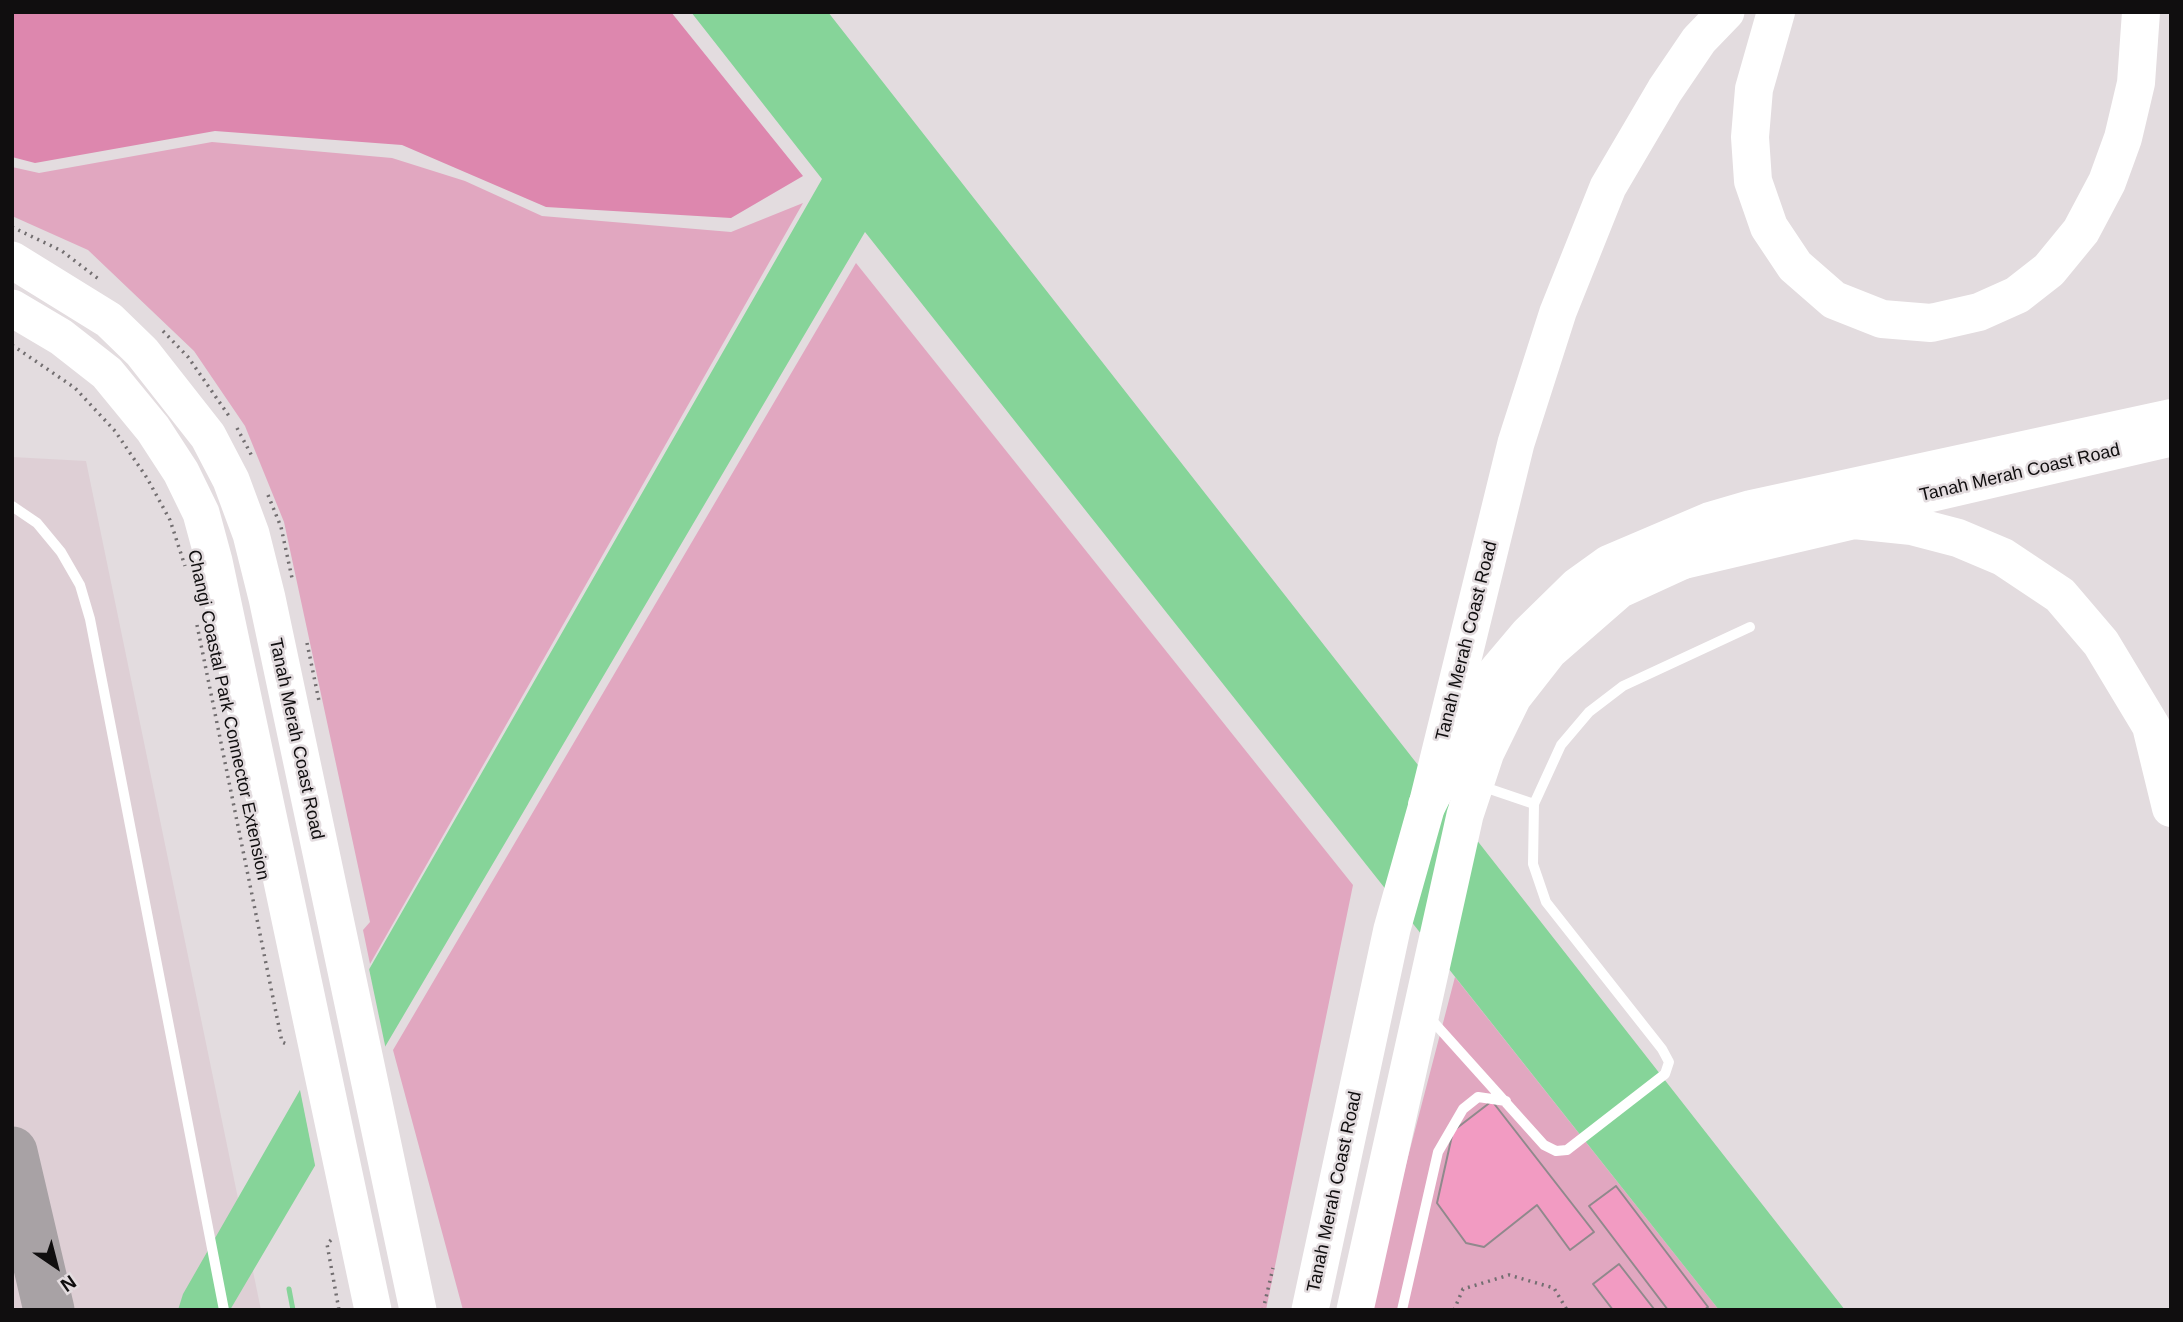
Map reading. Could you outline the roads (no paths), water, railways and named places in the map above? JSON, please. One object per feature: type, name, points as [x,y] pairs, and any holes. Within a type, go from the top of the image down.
[{"type":"highway","points":[[1776,12],[1754,89],[1750,137],[1753,181],[1769,227],[1795,266],[1834,300],[1882,319],[1931,323],[1979,312],[2017,295],[2049,270],[2081,231],[2106,182],[2123,138],[2136,83],[2141,12]]},
{"type":"highway","points":[[1427,805],[1491,679],[1529,634],[1577,587],[1609,564],[1700,525],[1751,509],[2131,437],[2171,418]]},
{"type":"highway","points":[[1675,562],[1854,520],[1912,526],[1958,538],[2003,558],[2060,595],[2101,643],[2151,726],[2171,808]]},
{"type":"main road","name":"Tanah Merah Coast Road","points":[[1310,1310],[1392,929],[1427,805],[1516,443],[1558,312],[1608,187],[1665,90],[1709,26],[1726,12]]},
{"type":"main road","name":"Tanah Merah Coast Road","points":[[12,260],[109,320],[142,352],[208,436],[231,480],[251,534],[267,598],[418,1310]]},
{"type":"main road","points":[[12,308],[61,337],[107,373],[153,429],[181,472],[201,513],[217,575],[304,1039],[349,1199],[373,1310]]},
{"type":"main road","name":"Tanah Merah Coast Road","points":[[1355,1309],[1424,991],[1470,799],[1486,752],[1513,697],[1549,651],[1619,590],[1675,562],[1750,535],[2131,437],[2171,438]]},
{"type":"lane","points":[[12,506],[37,523],[61,552],[80,585],[90,619],[224,1310]]},
{"type":"lane","points":[[1424,991],[1508,1102],[1544,1145],[1556,1151],[1567,1150],[1665,1074],[1669,1062],[1662,1049],[1546,902],[1533,864],[1534,804],[1561,745],[1589,712],[1623,686],[1751,627]]},
{"type":"lane","points":[[1470,799],[1534,804]]},
{"type":"lane","points":[[1402,1310],[1438,1152],[1463,1109],[1478,1097],[1494,1097],[1508,1102]]},
{"type":"waterway","points":[[289,1289],[293,1310]]}]
